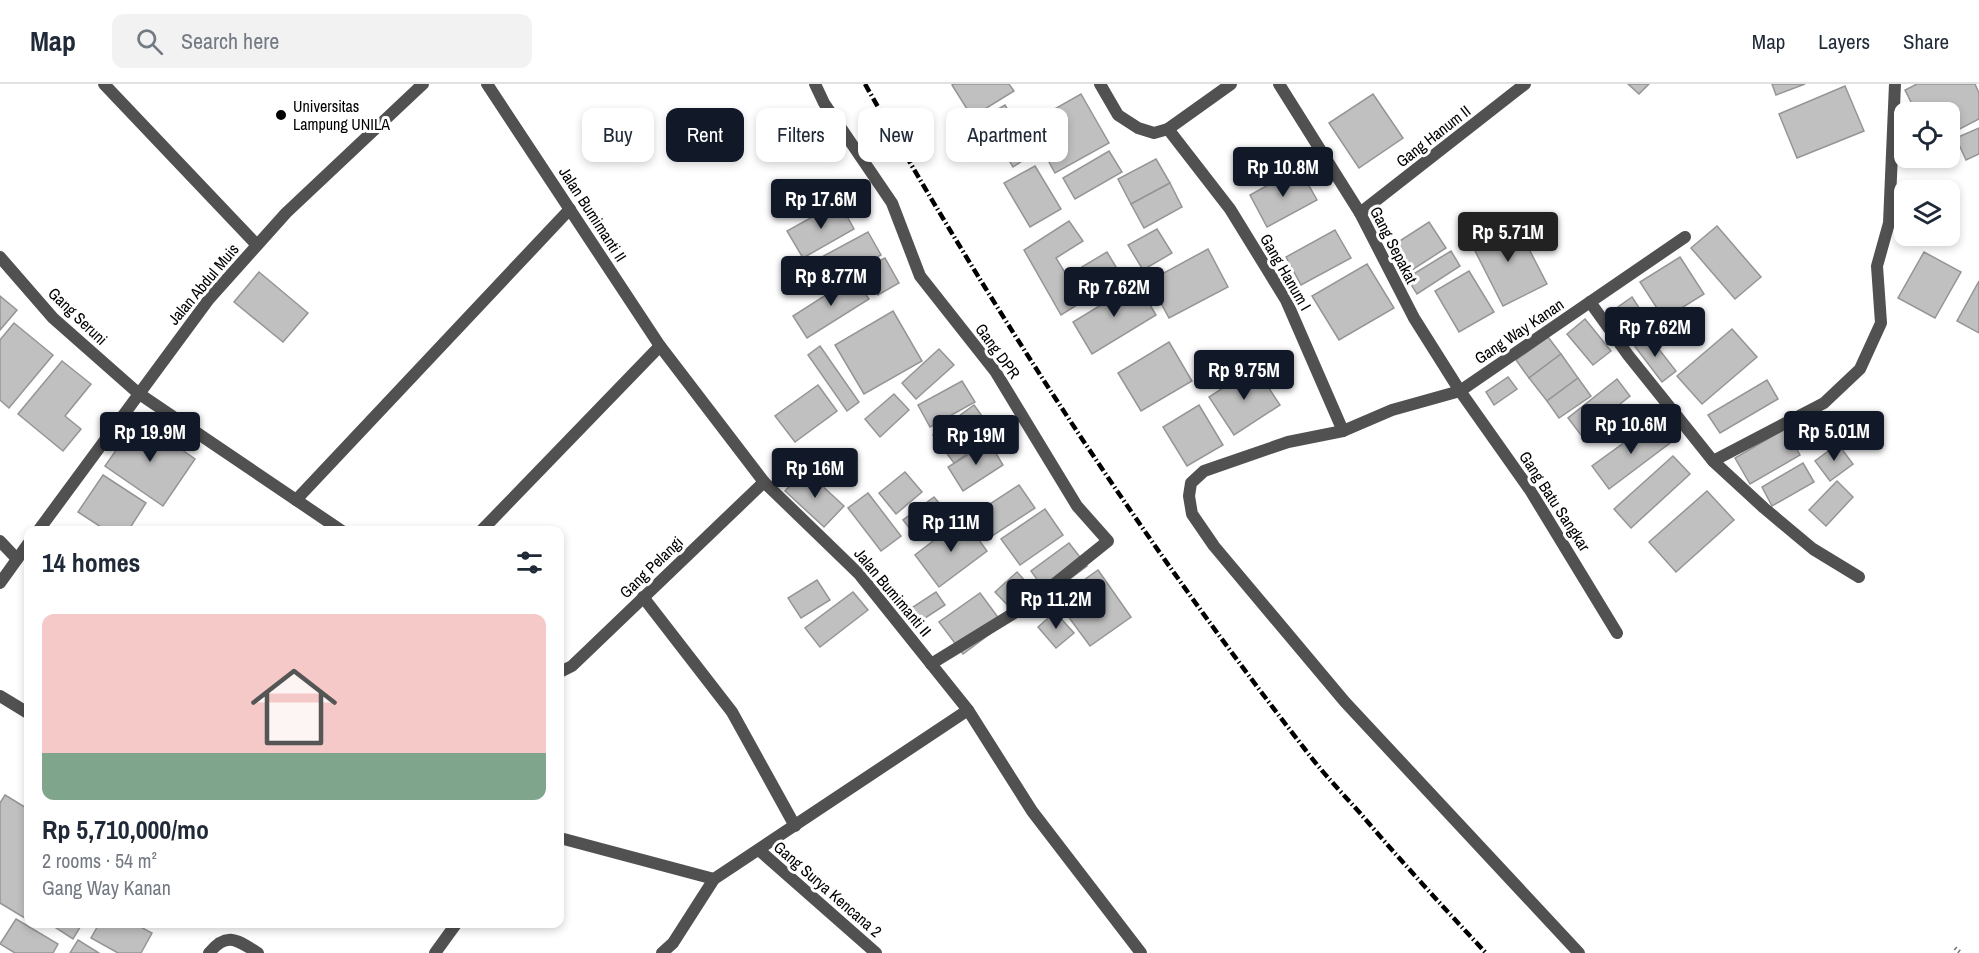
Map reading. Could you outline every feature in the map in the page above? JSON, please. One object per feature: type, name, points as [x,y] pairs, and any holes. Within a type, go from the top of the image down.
[{"type":"street","points":[[104,84],[257,245]]},
{"type":"street","name":"Jalan Abdul Muis","points":[[42,526],[208,299],[286,213],[423,84]]},
{"type":"street","name":"Jalan Bumimanti II","points":[[487,84],[660,346],[764,482],[859,574],[968,710],[1032,811],[1141,953]]},
{"type":"street","name":"Gang DPR","points":[[815,84],[824,103],[891,203],[920,276],[995,371],[1077,506],[1108,541],[1032,602],[931,664]]},
{"type":"street","points":[[1100,84],[1118,115],[1138,128],[1154,133],[1168,129],[1231,84]]},
{"type":"street","name":"Gang Sepakat","points":[[1279,84],[1360,213],[1414,318],[1460,391]]},
{"type":"street","name":"Gang Hanum II","points":[[1360,213],[1525,84]]},
{"type":"street","points":[[1713,461],[1824,403],[1860,369],[1881,323],[1877,266],[1889,223],[1895,84]]},
{"type":"street","name":"Gang Hanum I","points":[[1168,129],[1230,209],[1286,300],[1343,431]]},
{"type":"street","points":[[296,500],[570,209]]},
{"type":"street","name":"Gang Way Kanan","points":[[1579,953],[1345,702],[1214,546],[1192,514],[1189,496],[1191,483],[1204,471],[1288,442],[1343,431],[1392,410],[1460,391],[1686,237]]},
{"type":"street","name":"Gang Seruni","points":[[0,257],[53,318],[138,393]]},
{"type":"street","points":[[1590,302],[1628,355],[1713,461],[1813,549],[1858,576]]},
{"type":"street","points":[[486,526],[660,346]]},
{"type":"street","name":"Gang Batu Sangkar","points":[[1460,391],[1530,490],[1617,633]]},
{"type":"street","points":[[138,393],[335,526]]},
{"type":"street","name":"Gang Pelangi","points":[[564,670],[572,666],[764,482]]},
{"type":"street","points":[[0,541],[17,560]]},
{"type":"street","points":[[0,583],[24,550]]},
{"type":"street","points":[[643,597],[732,712],[795,826]]},
{"type":"street","points":[[0,696],[24,711]]},
{"type":"street","points":[[662,953],[673,943],[714,879],[968,710]]},
{"type":"street","points":[[564,839],[714,879]]},
{"type":"street","name":"Gang Surya Kencana 2","points":[[759,850],[876,953]]},
{"type":"street","points":[[435,953],[453,928]]},
{"type":"street","points":[[209,953],[219,941],[232,939],[258,953]]},
{"type":"street","points":[[673,943],[683,953]]},
{"type":"path","points":[[1955,948],[1961,953]]},
{"type":"building","points":[[1009,84],[1014,91],[987,108],[966,108],[952,85]]},
{"type":"building","points":[[1628,84],[1649,84],[1639,94]]},
{"type":"building","points":[[1772,84],[1805,84],[1776,95]]},
{"type":"building","points":[[1917,84],[1975,84],[1979,93],[1979,119],[1960,129],[1960,102],[1911,102],[1905,90]]},
{"type":"building","points":[[1845,86],[1864,131],[1797,158],[1779,114]]},
{"type":"building","points":[[1081,94],[1109,143],[1055,173],[1049,162],[1068,162],[1068,108],[1056,108]]},
{"type":"building","points":[[1373,94],[1403,138],[1359,168],[1329,123]]},
{"type":"building","points":[[1979,128],[1979,154],[1966,160],[1960,147],[1960,136]]},
{"type":"building","points":[[1109,151],[1122,172],[1075,199],[1063,178]]},
{"type":"building","points":[[1156,159],[1170,183],[1131,204],[1118,179]]},
{"type":"building","points":[[1010,162],[1020,162],[1013,167]]},
{"type":"building","points":[[1035,166],[1061,209],[1030,227],[1004,183]]},
{"type":"building","points":[[1299,168],[1317,200],[1267,227],[1250,195]]},
{"type":"building","points":[[1170,183],[1182,207],[1144,228],[1131,204]]},
{"type":"building","points":[[839,202],[854,229],[803,258],[787,231]]},
{"type":"building","points":[[1514,220],[1547,284],[1503,306],[1470,241]]},
{"type":"building","points":[[1069,221],[1083,241],[1056,258],[1067,276],[1107,252],[1122,277],[1061,315],[1024,250]]},
{"type":"building","points":[[1429,222],[1446,248],[1412,270],[1395,244]]},
{"type":"building","points":[[1717,226],[1761,277],[1735,299],[1691,248]]},
{"type":"building","points":[[1157,229],[1172,253],[1143,270],[1128,245]]},
{"type":"building","points":[[1335,230],[1351,258],[1301,285],[1286,257]]},
{"type":"building","points":[[868,232],[881,255],[831,282],[818,259]]},
{"type":"building","points":[[1208,249],[1228,287],[1169,318],[1149,281]]},
{"type":"building","points":[[1451,251],[1460,266],[1417,294],[1407,278]]},
{"type":"building","points":[[1924,252],[1961,272],[1935,318],[1898,298]]},
{"type":"building","points":[[1680,257],[1704,294],[1664,319],[1640,282]]},
{"type":"building","points":[[885,258],[899,283],[878,295],[864,269]]},
{"type":"building","points":[[1367,264],[1394,308],[1339,340],[1312,296]]},
{"type":"building","points":[[1469,271],[1494,312],[1459,332],[1435,291]]},
{"type":"building","points":[[259,272],[308,313],[283,342],[234,302]]},
{"type":"building","points":[[854,277],[869,299],[807,338],[793,316]]},
{"type":"building","points":[[1979,281],[1979,333],[1957,321]]},
{"type":"building","points":[[1137,283],[1156,315],[1092,354],[1073,322]]},
{"type":"building","points":[[0,296],[17,310],[0,330]]},
{"type":"building","points":[[1632,297],[1645,317],[1631,326],[1618,307]]},
{"type":"building","points":[[893,311],[922,361],[864,394],[835,345]]},
{"type":"building","points":[[1585,319],[1611,351],[1593,365],[1567,334]]},
{"type":"building","points":[[14,323],[53,355],[9,408],[0,400],[0,340]]},
{"type":"building","points":[[1732,329],[1757,357],[1702,404],[1677,376]]},
{"type":"building","points":[[1647,334],[1676,371],[1662,382],[1633,344]]},
{"type":"building","points":[[1548,337],[1561,354],[1529,378],[1516,360]]},
{"type":"building","points":[[1169,342],[1192,381],[1141,411],[1118,373]]},
{"type":"building","points":[[820,346],[859,402],[847,411],[808,355]]},
{"type":"building","points":[[939,349],[954,365],[916,399],[902,383]]},
{"type":"building","points":[[1561,354],[1578,378],[1547,401],[1529,378]]},
{"type":"building","points":[[62,361],[91,384],[65,416],[81,429],[63,451],[18,414]]},
{"type":"building","points":[[1255,367],[1280,405],[1234,435],[1209,397]]},
{"type":"building","points":[[1508,377],[1517,389],[1494,405],[1486,392]]},
{"type":"building","points":[[1578,378],[1591,396],[1559,418],[1547,401]]},
{"type":"building","points":[[1617,379],[1630,396],[1581,435],[1568,418]]},
{"type":"building","points":[[1767,380],[1778,399],[1720,433],[1708,415]]},
{"type":"building","points":[[962,381],[975,402],[930,427],[918,405]]},
{"type":"building","points":[[818,385],[837,411],[795,442],[775,416]]},
{"type":"building","points":[[894,394],[909,410],[880,437],[865,419]]},
{"type":"building","points":[[974,405],[995,434],[954,463],[933,435]]},
{"type":"building","points":[[1199,405],[1223,445],[1187,466],[1163,427]]},
{"type":"building","points":[[1810,415],[1823,437],[1804,448],[1792,426]]},
{"type":"building","points":[[138,419],[195,459],[163,506],[105,466]]},
{"type":"building","points":[[1654,421],[1670,443],[1609,489],[1592,466]]},
{"type":"building","points":[[1785,429],[1800,455],[1750,484],[1735,458]]},
{"type":"building","points":[[989,442],[1003,465],[963,491],[948,467]]},
{"type":"building","points":[[1838,444],[1853,464],[1830,481],[1815,461]]},
{"type":"building","points":[[1673,456],[1690,474],[1631,528],[1614,509]]},
{"type":"building","points":[[1803,463],[1814,482],[1772,506],[1762,487]]},
{"type":"building","points":[[805,470],[844,506],[824,527],[785,491]]},
{"type":"building","points":[[905,472],[922,492],[896,514],[879,493]]},
{"type":"building","points":[[103,475],[146,503],[131,526],[99,526],[78,512]]},
{"type":"building","points":[[1837,481],[1853,497],[1826,526],[1809,510]]},
{"type":"building","points":[[1019,485],[1035,508],[989,538],[973,515]]},
{"type":"building","points":[[1707,491],[1734,520],[1676,572],[1649,542]]},
{"type":"building","points":[[868,493],[901,536],[881,551],[848,508]]},
{"type":"building","points":[[934,497],[945,510],[914,534],[903,520]]},
{"type":"building","points":[[1045,509],[1063,535],[1020,565],[1001,539]]},
{"type":"building","points":[[963,518],[987,551],[939,587],[915,555]]},
{"type":"building","points":[[1069,543],[1087,566],[1048,595],[1031,571]]},
{"type":"building","points":[[1098,570],[1131,617],[1090,646],[1056,600]]},
{"type":"building","points":[[1017,572],[1039,596],[1018,616],[995,592]]},
{"type":"building","points":[[817,580],[830,600],[801,618],[788,598]]},
{"type":"building","points":[[853,592],[868,610],[820,647],[805,628]]},
{"type":"building","points":[[936,592],[945,605],[916,624],[907,611]]},
{"type":"building","points":[[980,593],[1003,624],[963,654],[939,622]]},
{"type":"building","points":[[1055,612],[1074,633],[1056,648],[1038,627]]},
{"type":"building","points":[[5,795],[24,807],[24,918],[0,903],[0,803]]},
{"type":"building","points":[[16,919],[24,924],[24,928],[31,928],[58,944],[53,953],[15,953],[0,944]]},
{"type":"building","points":[[56,928],[80,928],[73,939]]},
{"type":"building","points":[[97,928],[143,928],[152,933],[141,953],[118,953],[91,938]]},
{"type":"building","points":[[78,940],[99,953],[70,953]]},
{"type":"railway","points":[[865,84],[1018,340],[1072,424],[1185,588],[1317,765],[1486,953]]},
{"type":"place","name":"Universitas Lampung UNILA","points":[[281,115]]}]
